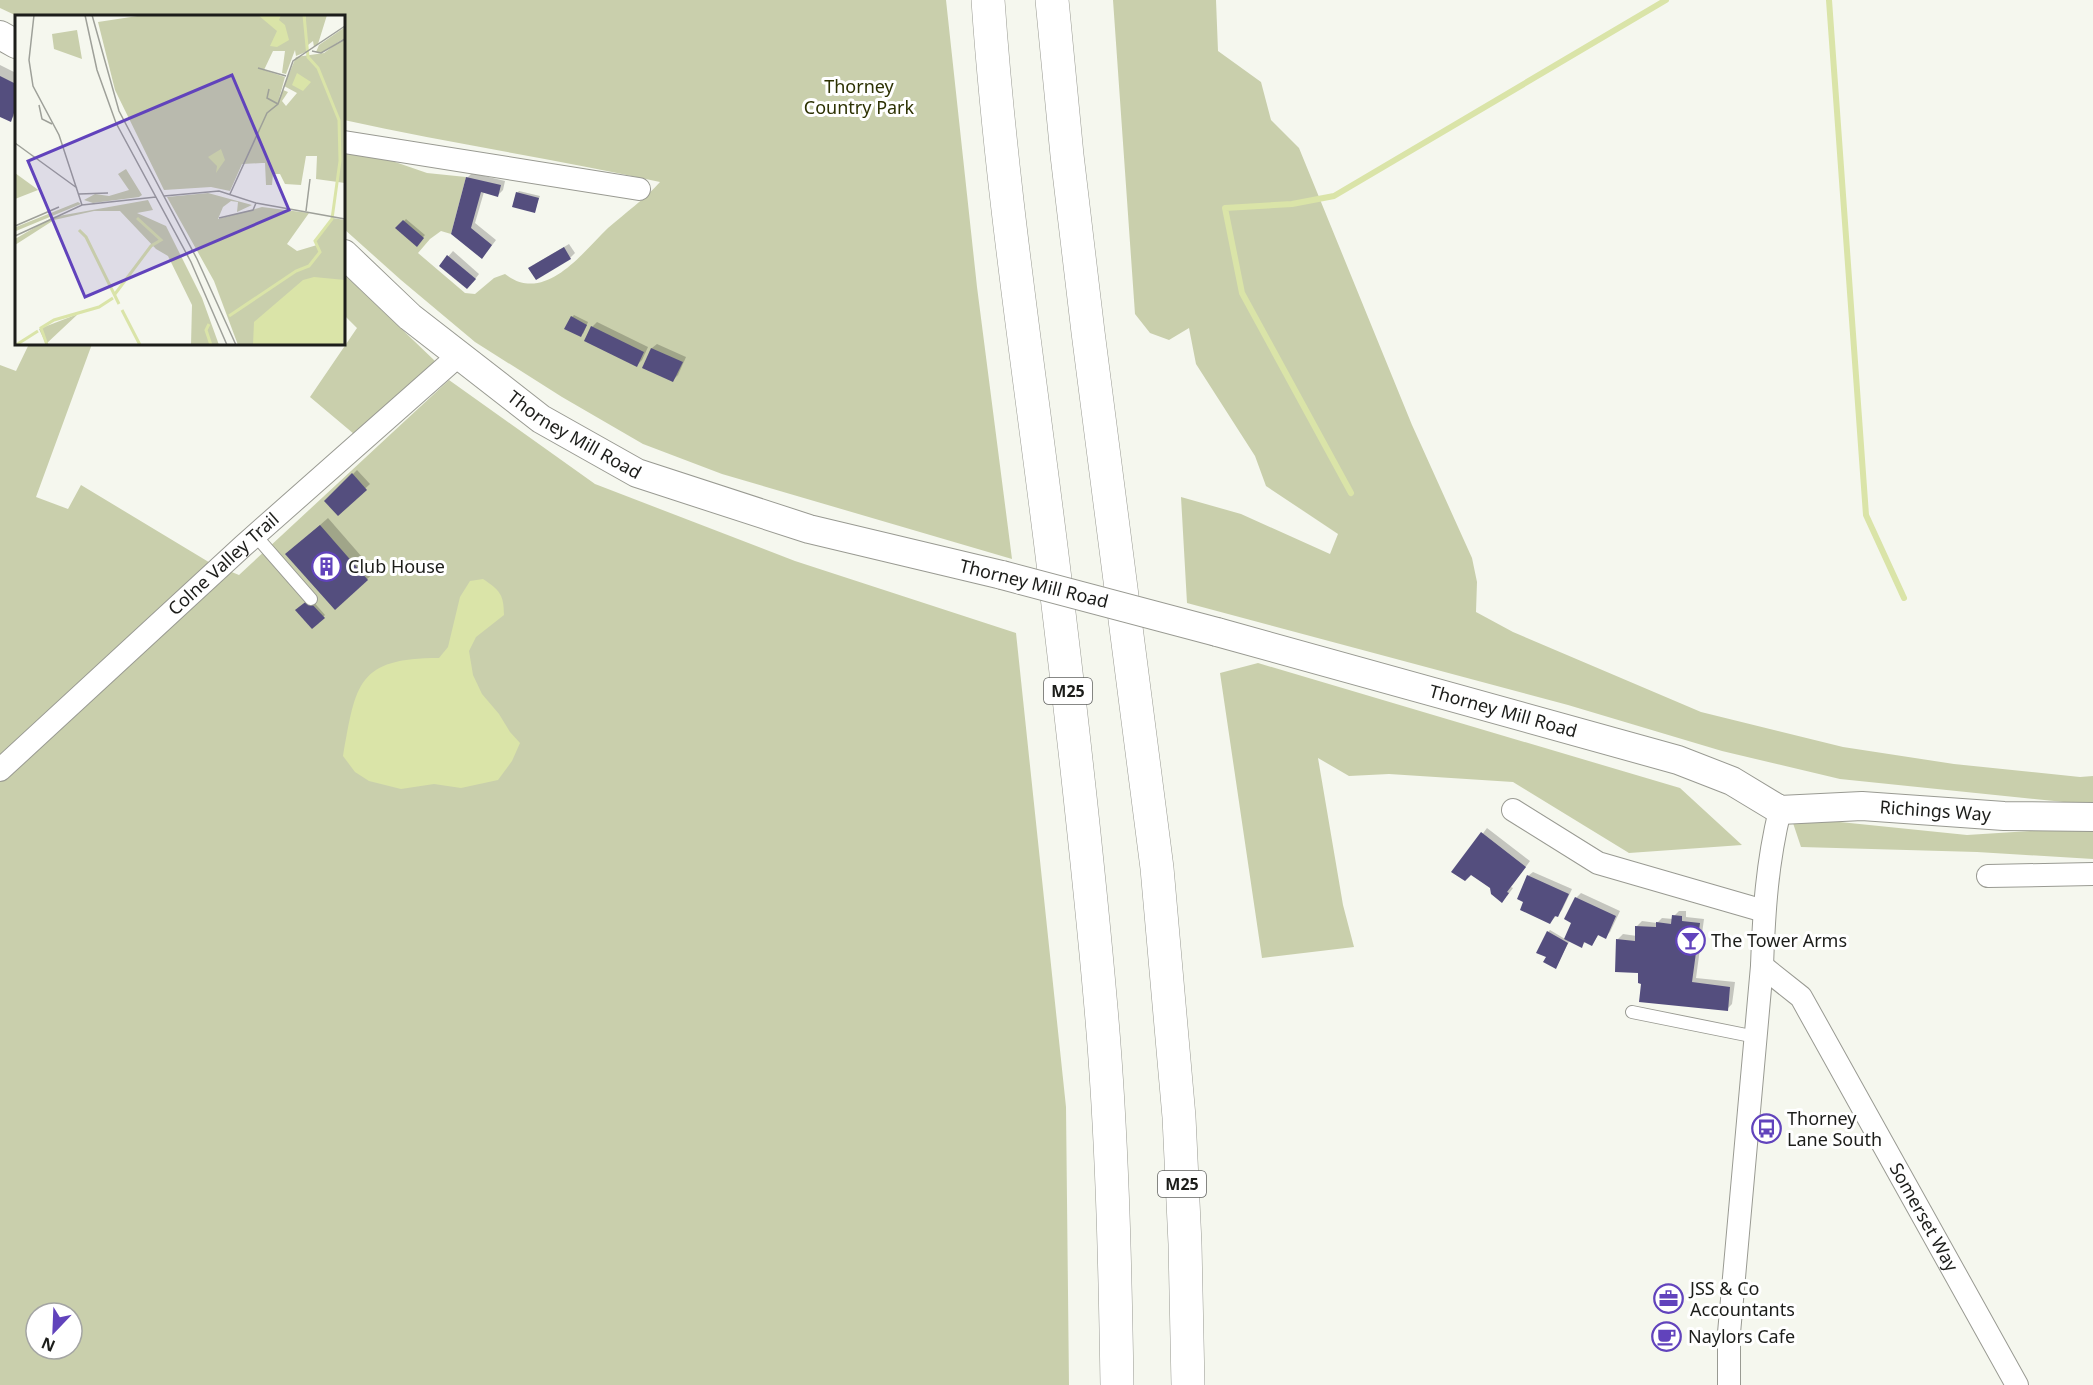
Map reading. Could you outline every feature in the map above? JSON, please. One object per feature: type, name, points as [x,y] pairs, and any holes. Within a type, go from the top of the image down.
[{"type":"highway","name":"M25","points":[[988,0],[1011,224],[1087,858],[1102,1011],[1110,1144],[1117,1385]]},
{"type":"highway","name":"M25","points":[[1052,0],[1086,320],[1158,880],[1179,1117],[1188,1385]]},
{"type":"street","points":[[0,35],[15,43]]},
{"type":"street","points":[[345,142],[639,189]]},
{"type":"street","name":"Thorney Mill Road","points":[[345,255],[455,359],[541,418],[637,472],[809,529],[1002,575],[1217,632],[1678,760],[1732,781],[1780,810]]},
{"type":"street","name":"Colne Valley Trail","points":[[0,770],[255,535],[455,359]]},
{"type":"street","name":"Richings Way","points":[[1780,810],[1862,806],[2004,816],[2093,817]]},
{"type":"street","points":[[1513,810],[1598,862],[1764,911]]},
{"type":"street","points":[[1729,1385],[1729,1334],[1762,966],[1764,911],[1770,849],[1780,810]]},
{"type":"street","points":[[1988,876],[2093,874]]},
{"type":"street","name":"Somerset Way","points":[[1762,966],[1801,998],[2017,1385]]},
{"type":"lane","points":[[255,535],[311,599]]},
{"type":"lane","points":[[1632,1012],[1756,1037]]},
{"type":"green space","name":"Thorney Country Park","points":[[0,0],[946,0],[977,287],[1012,559],[722,474],[643,444],[562,397],[475,342],[345,230],[345,152],[369,153],[427,173],[466,177],[451,234],[441,231],[430,239],[418,253],[465,293],[475,294],[494,278],[505,274],[520,282],[534,283],[548,280],[562,272],[660,182],[345,120],[345,15],[15,15],[0,8]]},
{"type":"green space","points":[[1113,0],[1216,0],[1218,51],[1261,82],[1271,120],[1299,148],[1412,425],[1472,558],[1477,582],[1476,612],[1513,632],[1701,712],[1843,747],[1954,764],[2080,777],[2093,776],[2093,805],[1840,779],[1722,751],[1568,705],[1187,603],[1181,497],[1241,514],[1330,554],[1338,534],[1266,486],[1255,456],[1196,364],[1189,328],[1169,340],[1150,333],[1135,314]]},
{"type":"green space","points":[[345,275],[435,361],[354,434],[310,397],[357,328],[345,316]]},
{"type":"green space","points":[[29,345],[92,345],[36,497],[68,509],[81,485],[212,564],[239,575],[449,380],[595,484],[795,561],[1016,633],[1066,1107],[1069,1385],[0,1385],[0,365],[16,371]]},
{"type":"green space","points":[[1258,663],[1680,788],[1742,845],[1629,853],[1513,782],[1389,774],[1349,776],[1318,758],[1343,905],[1354,947],[1262,958],[1220,673]]},
{"type":"green space","points":[[1791,817],[1967,835],[2093,827],[2093,859],[1977,852],[1801,847]]},
{"type":"shaded area","points":[[483,579],[500,594],[504,615],[476,637],[469,651],[473,675],[482,694],[520,743],[512,761],[498,780],[461,788],[434,784],[401,789],[369,781],[355,772],[343,756],[357,693],[365,680],[376,670],[391,663],[412,659],[439,658],[448,647],[460,597],[470,581]]},
{"type":"building","points":[[0,76],[15,84],[15,114],[11,122],[0,117]]},
{"type":"building","points":[[466,177],[501,185],[498,197],[481,192],[471,228],[492,245],[482,259],[451,234]]},
{"type":"building","points":[[516,192],[539,198],[535,213],[512,207]]},
{"type":"building","points":[[403,220],[424,238],[417,247],[395,228]]},
{"type":"building","points":[[564,247],[571,259],[536,280],[528,268]]},
{"type":"building","points":[[447,255],[476,279],[467,289],[439,266]]},
{"type":"building","points":[[571,316],[587,325],[581,337],[564,329]]},
{"type":"building","points":[[591,326],[644,352],[637,367],[584,341]]},
{"type":"building","points":[[651,348],[683,362],[673,382],[642,368]]},
{"type":"building","points":[[352,473],[367,490],[338,516],[324,501]]},
{"type":"building","name":"Club House","points":[[320,525],[368,580],[335,610],[285,554]]},
{"type":"building","points":[[308,600],[325,618],[312,629],[295,610]]},
{"type":"building","points":[[1481,832],[1526,867],[1507,892],[1509,893],[1502,903],[1491,894],[1490,888],[1471,875],[1465,881],[1451,872]]},
{"type":"building","points":[[1527,875],[1569,894],[1558,917],[1555,916],[1550,924],[1520,910],[1523,902],[1517,899]]},
{"type":"building","points":[[1575,897],[1616,916],[1606,939],[1598,935],[1592,946],[1584,942],[1582,948],[1564,939],[1571,923],[1564,919]]},
{"type":"building","points":[[1672,915],[1682,916],[1682,921],[1700,923],[1692,982],[1730,987],[1728,1011],[1639,1002],[1641,984],[1638,983],[1638,973],[1615,972],[1616,939],[1635,941],[1635,926],[1656,927],[1656,922],[1671,924]]},
{"type":"building","points":[[1547,931],[1568,943],[1556,969],[1543,962],[1546,957],[1536,953]]},
{"type":"waterway","points":[[1351,493],[1242,293],[1225,208],[1292,204],[1334,196],[1666,0]]},
{"type":"waterway","points":[[1829,0],[1866,515],[1904,598]]},
{"type":"place","name":"Club House","points":[[327,567]]},
{"type":"place","name":"The Tower Arms","points":[[1690,941]]},
{"type":"place","name":"Thorney Lane South","points":[[1766,1129]]},
{"type":"place","name":"JSS & Co Accountants","points":[[1669,1299]]},
{"type":"place","name":"Naylors Cafe","points":[[1667,1337]]}]
